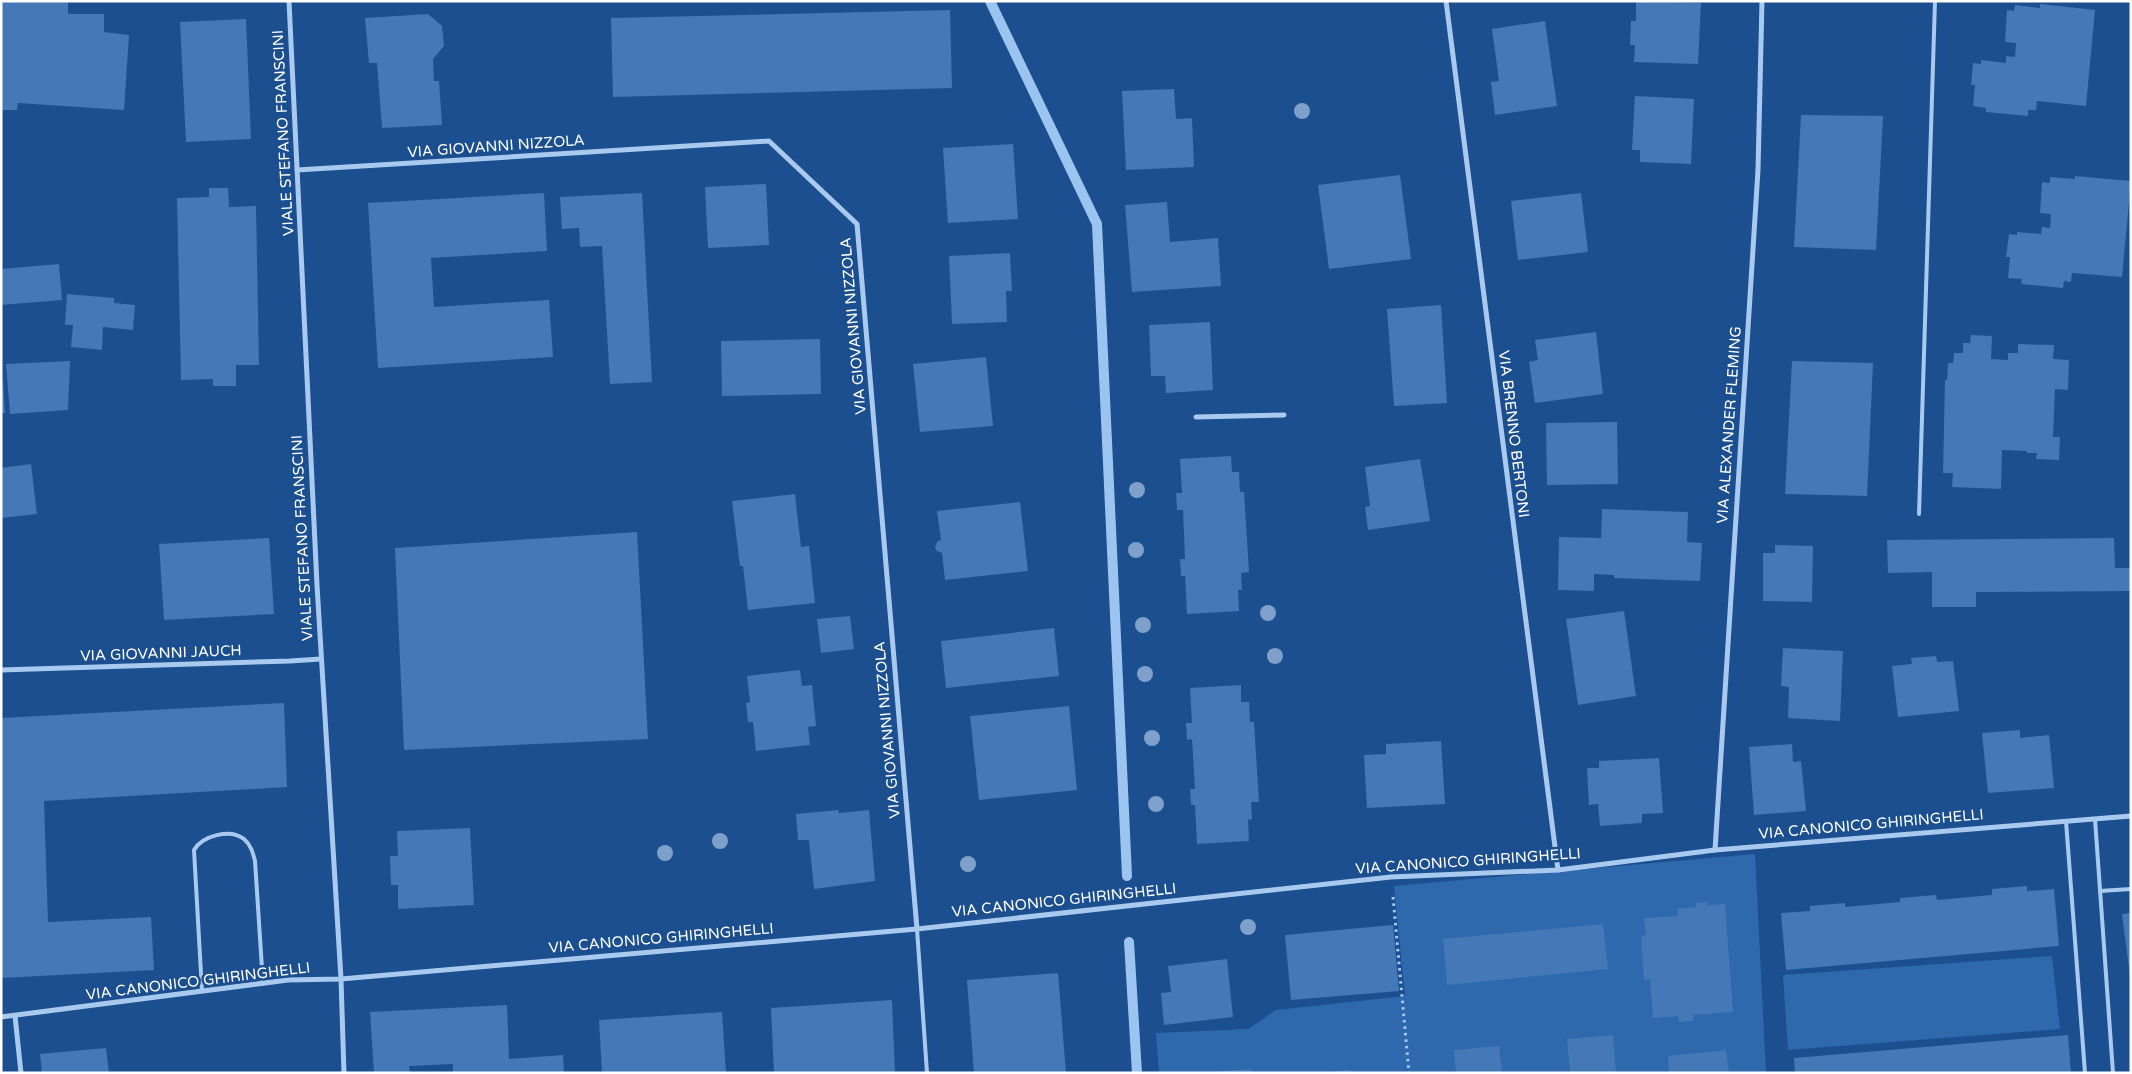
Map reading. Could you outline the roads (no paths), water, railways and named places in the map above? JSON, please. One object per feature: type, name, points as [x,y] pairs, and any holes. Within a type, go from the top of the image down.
[{"type":"street","name":"VIALE STEFANO FRANSCINI","points":[[289,1],[321,659],[341,979],[344,1073]]},
{"type":"street","name":"VIA BRENNO BERTONI","points":[[1446,1],[1558,870]]},
{"type":"street","name":"VIA ALEXANDER FLEMING","points":[[1715,850],[1758,170],[1762,1]]},
{"type":"street","name":"VIA GIOVANNI NIZZOLA","points":[[297,170],[769,141],[857,224],[916,929]]},
{"type":"street","points":[[1196,417],[1284,415]]},
{"type":"street","name":"VIA GIOVANNI JAUCH","points":[[1,670],[280,662],[321,659]]},
{"type":"street","name":"VIA CANONICO GHIRINGHELLI","points":[[1,1017],[288,980],[341,979],[916,929],[1391,878],[1558,870],[1715,850],[2131,816]]},
{"type":"street","points":[[15,1016],[21,1073]]},
{"type":"lane","points":[[1920,514],[1935,1]]},
{"type":"lane","points":[[2094,819],[2113,1073]]},
{"type":"lane","points":[[2066,820],[2085,1073]]},
{"type":"lane","points":[[202,991],[194,850],[202,840],[230,835],[238,836],[248,843],[255,861],[264,984]]},
{"type":"lane","points":[[2100,892],[2131,888]]},
{"type":"lane","points":[[916,929],[927,1073]]},
{"type":"waterway","points":[[990,1],[1097,224],[1127,876]]},
{"type":"waterway","points":[[1129,942],[1137,1073]]}]
